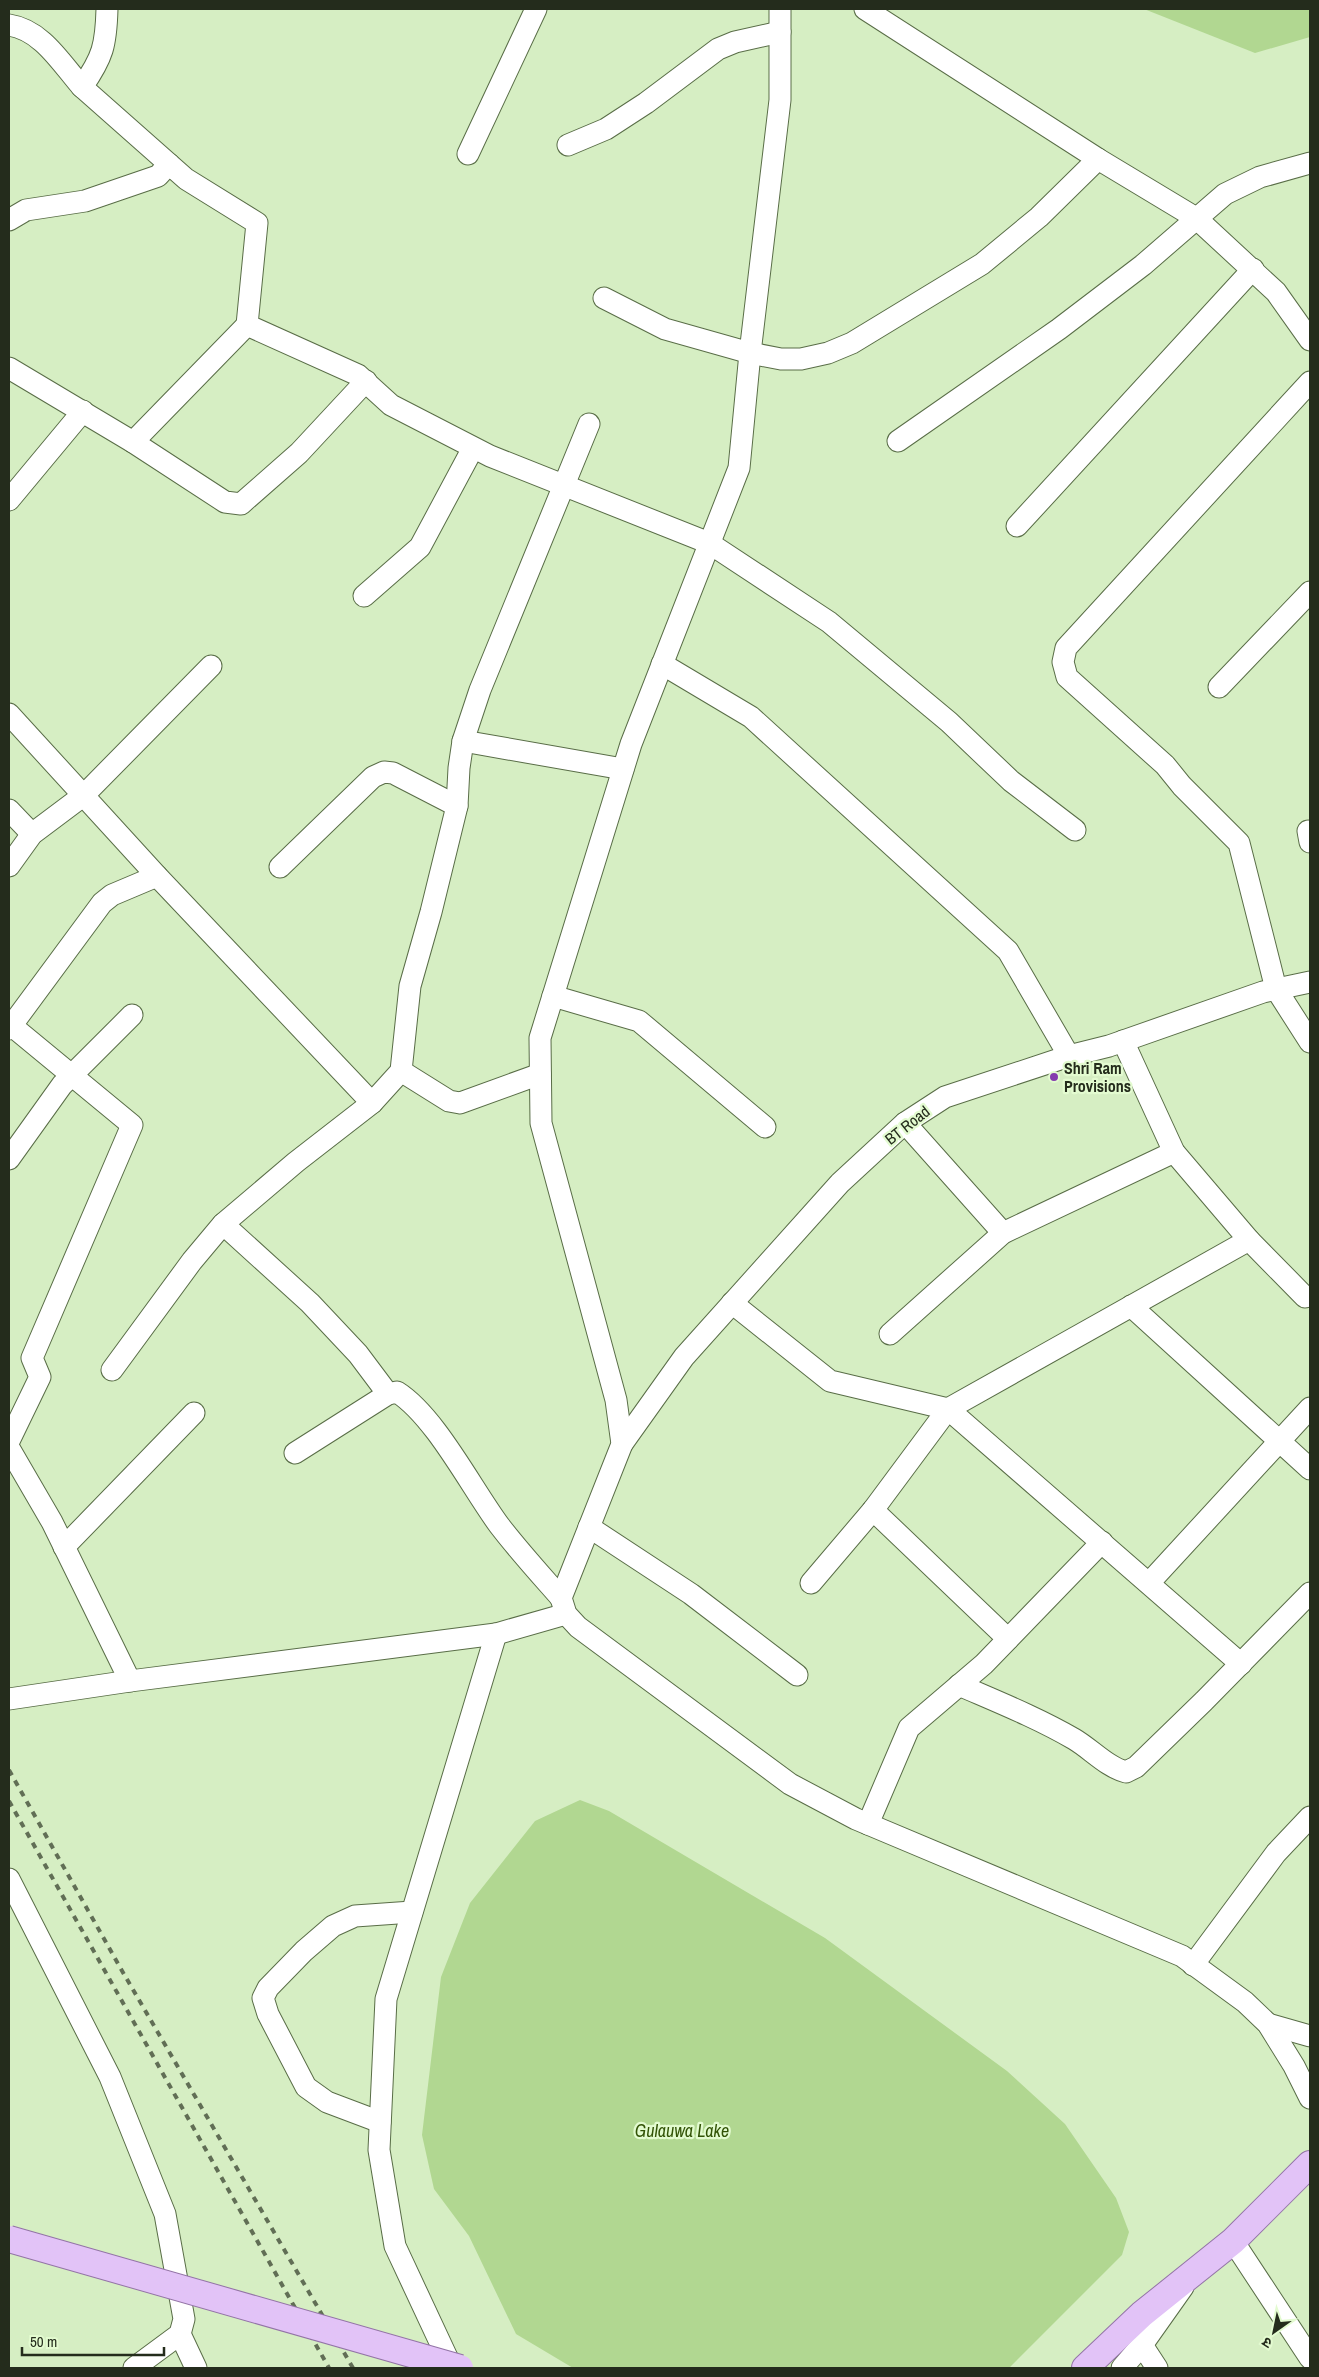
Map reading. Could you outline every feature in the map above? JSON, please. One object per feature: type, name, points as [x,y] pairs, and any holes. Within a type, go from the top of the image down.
[{"type":"main road","points":[[1084,2368],[1142,2314],[1233,2241],[1310,2164]]},
{"type":"main road","points":[[9,2239],[460,2368]]},
{"type":"street","points":[[82,87],[98,63],[104,47],[107,9]]},
{"type":"street","points":[[468,154],[536,9]]},
{"type":"street","points":[[622,1444],[616,1400],[541,1123],[540,1038],[631,744],[739,468],[750,353],[780,100],[780,9]]},
{"type":"street","points":[[865,9],[1098,159],[1196,218],[1276,292],[1310,340]]},
{"type":"street","points":[[9,25],[22,27],[35,34],[82,87],[186,179],[257,223],[247,324],[133,442]]},
{"type":"street","points":[[568,145],[606,129],[646,103],[718,49],[735,42],[780,32]]},
{"type":"street","points":[[604,298],[665,329],[750,353],[781,359],[801,359],[828,354],[852,343],[982,264],[1039,218],[1098,159]]},
{"type":"street","points":[[898,441],[1059,329],[1143,265],[1225,194],[1260,177],[1310,162]]},
{"type":"street","points":[[9,220],[26,210],[85,201],[158,176],[169,164]]},
{"type":"street","points":[[1017,526],[1253,269]]},
{"type":"street","points":[[247,324],[358,375],[391,405],[474,448],[709,543],[829,622],[949,722],[1011,781],[1075,830]]},
{"type":"street","points":[[9,368],[133,442],[225,502],[241,504],[299,453],[366,381]]},
{"type":"street","points":[[1310,382],[1066,648],[1063,662],[1067,677],[1165,765],[1182,786],[1239,843],[1276,989],[1310,1042]]},
{"type":"street","points":[[9,500],[83,411]]},
{"type":"street","points":[[112,1370],[192,1262],[224,1224],[296,1162],[372,1103],[401,1071],[410,986],[431,912],[457,806],[459,768],[463,741],[480,690],[589,424]]},
{"type":"street","points":[[364,596],[420,548],[474,448]]},
{"type":"street","points":[[1219,687],[1310,592]]},
{"type":"street","points":[[662,664],[751,717],[1008,951],[1069,1056]]},
{"type":"street","points":[[9,866],[32,834],[84,795],[211,666]]},
{"type":"street","points":[[9,714],[157,876],[372,1103]]},
{"type":"street","points":[[463,741],[623,769]]},
{"type":"street","points":[[280,867],[372,777],[384,772],[393,773],[457,806]]},
{"type":"street","points":[[9,810],[32,834]]},
{"type":"street","points":[[9,1441],[40,1377],[32,1358],[132,1125],[10,1027],[102,903],[112,895],[157,876]]},
{"type":"street","name":"BT Road","points":[[564,1606],[589,1526],[622,1444],[684,1357],[840,1183],[905,1123],[945,1097],[1069,1056],[1123,1041],[1263,992],[1310,982]]},
{"type":"street","points":[[553,996],[639,1022],[765,1127]]},
{"type":"street","points":[[9,1159],[62,1085],[132,1015]]},
{"type":"street","points":[[1123,1041],[1174,1152],[1249,1240],[1305,1297]]},
{"type":"street","points":[[401,1071],[449,1101],[460,1103],[540,1074]]},
{"type":"street","points":[[905,1123],[1003,1232]]},
{"type":"street","points":[[890,1334],[1003,1232],[1174,1152]]},
{"type":"street","points":[[224,1224],[310,1303],[358,1354],[388,1394]]},
{"type":"street","points":[[811,1583],[873,1510],[948,1409],[1249,1240]]},
{"type":"street","points":[[732,1303],[830,1381],[948,1409],[1241,1664]]},
{"type":"street","points":[[1131,1306],[1310,1469]]},
{"type":"street","points":[[295,1453],[388,1394],[397,1392],[410,1400],[426,1419],[500,1526],[564,1606],[578,1627],[790,1784],[868,1824],[1182,1956],[1245,2002],[1268,2024],[1294,2066],[1310,2098]]},
{"type":"street","points":[[1149,1583],[1310,1408]]},
{"type":"street","points":[[64,1547],[194,1413]]},
{"type":"street","points":[[9,1448],[64,1547],[130,1681]]},
{"type":"street","points":[[873,1510],[1008,1639]]},
{"type":"street","points":[[589,1526],[691,1594],[797,1675]]},
{"type":"street","points":[[868,1824],[909,1728],[984,1664],[1102,1542]]},
{"type":"street","points":[[959,1685],[1039,1720],[1076,1740],[1110,1764],[1126,1772],[1136,1767],[1310,1593]]},
{"type":"street","points":[[9,1699],[130,1681],[496,1634],[564,1606]]},
{"type":"street","points":[[452,2368],[395,2246],[379,2150],[386,1999],[496,1634]]},
{"type":"street","points":[[1193,1965],[1276,1853],[1310,1816]]},
{"type":"street","points":[[9,1879],[110,2077],[165,2214],[184,2319],[180,2334],[134,2368]]},
{"type":"street","points":[[380,2122],[327,2102],[306,2087],[268,2014],[263,1998],[268,1988],[298,1957],[333,1926],[355,1916],[412,1912]]},
{"type":"street","points":[[1268,2024],[1310,2036]]},
{"type":"street","points":[[1233,2241],[1310,2358]]},
{"type":"street","points":[[1122,2368],[1142,2345],[1193,2273]]},
{"type":"street","points":[[180,2334],[196,2368]]},
{"type":"street","points":[[1142,2345],[1158,2368]]},
{"type":"water","points":[[1144,9],[1310,9],[1310,37],[1255,53]]},
{"type":"water","name":"Gulauwa Lake","points":[[580,1800],[609,1811],[825,1938],[1007,2071],[1065,2124],[1116,2198],[1129,2232],[1122,2255],[1009,2368],[573,2368],[516,2334],[469,2236],[434,2189],[422,2135],[441,1977],[470,1903],[535,1821]]},
{"type":"railway","points":[[9,1770],[121,1969],[353,2368]]},
{"type":"railway","points":[[9,1801],[329,2368]]},
{"type":"place","name":"Shri Ram Provisions","points":[[1054,1077]]}]
